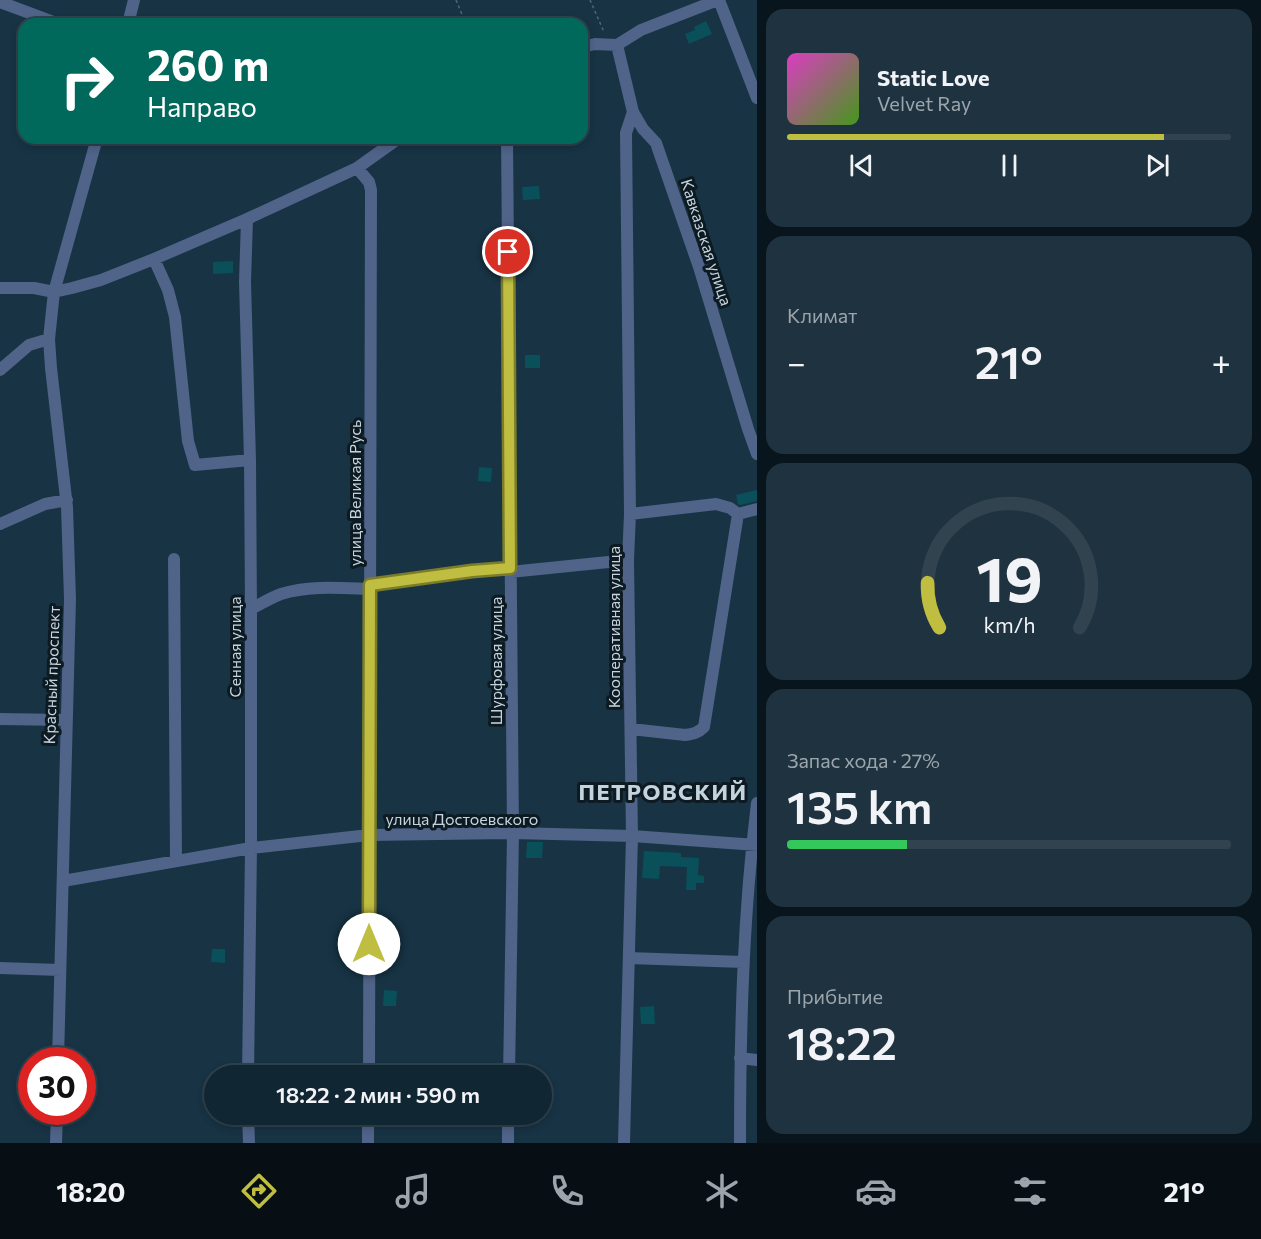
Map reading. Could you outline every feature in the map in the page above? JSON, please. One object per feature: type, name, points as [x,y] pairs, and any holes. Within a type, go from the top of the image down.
[{"type":"street","points":[[130,18],[134,0]]},
{"type":"street","points":[[588,46],[613,44],[641,30],[718,0],[757,99]]},
{"type":"street","points":[[0,2],[43,18]]},
{"type":"street","name":"Кавказская улица","points":[[613,44],[633,112],[643,129],[656,143],[699,267],[757,454]]},
{"type":"street","name":"Кооперативная улица","points":[[624,1143],[632,836],[626,133],[633,112]]},
{"type":"street","name":"Красный проспект","points":[[58,1047],[70,598],[67,500],[49,339],[54,292],[95,144]]},
{"type":"street","points":[[0,288],[34,288],[54,292],[101,280],[247,219],[357,168],[391,144]]},
{"type":"street","name":"Шурфовая улица","points":[[507,144],[513,833],[509,1065]]},
{"type":"street","name":"улица Великая Русь","points":[[357,168],[369,182],[371,190],[369,1065]]},
{"type":"street","name":"Сенная улица","points":[[247,219],[245,282],[251,609],[248,1065]]},
{"type":"street","points":[[154,259],[168,290],[175,317],[188,441],[195,465],[250,460]]},
{"type":"street","points":[[0,370],[29,345],[49,339]]},
{"type":"street","points":[[0,524],[45,504],[67,500]]},
{"type":"street","points":[[630,514],[716,504],[730,508],[738,514]]},
{"type":"street","points":[[738,514],[757,509]]},
{"type":"street","points":[[630,729],[685,735],[699,732],[704,727],[738,514]]},
{"type":"street","points":[[174,559],[176,861]]},
{"type":"street","points":[[251,609],[280,594],[300,590],[370,587],[472,571],[628,560]]},
{"type":"street","points":[[0,719],[66,720]]},
{"type":"street","points":[[740,1143],[743,962],[757,803]]},
{"type":"street","name":"улица Достоевского","points":[[63,881],[251,848],[369,835],[513,833],[632,836],[754,845]]},
{"type":"street","points":[[629,958],[743,962]]},
{"type":"street","points":[[0,968],[60,970]]},
{"type":"street","points":[[740,1058],[757,1060]]},
{"type":"street","points":[[56,1143],[57,1125]]},
{"type":"street","points":[[248,1125],[249,1143]]},
{"type":"street","points":[[368,1143],[369,1125]]},
{"type":"street","points":[[508,1125],[508,1143]]},
{"type":"path","points":[[456,0],[464,18]]},
{"type":"path","points":[[590,0],[613,44]]},
{"type":"building","points":[[706,21],[712,34],[689,44],[685,34],[695,30],[694,27]]},
{"type":"building","points":[[539,186],[540,199],[523,200],[522,187]]},
{"type":"building","points":[[233,261],[233,273],[213,274],[213,262]]},
{"type":"building","points":[[525,355],[540,355],[540,368],[525,368]]},
{"type":"building","points":[[479,467],[492,468],[491,482],[478,481]]},
{"type":"building","points":[[757,490],[757,501],[738,504],[736,495]]},
{"type":"building","points":[[527,842],[543,842],[542,858],[526,858]]},
{"type":"building","points":[[644,851],[681,853],[681,857],[699,858],[698,875],[704,876],[704,883],[696,883],[696,890],[686,890],[687,867],[660,866],[659,879],[642,878]]},
{"type":"building","points":[[212,949],[225,949],[225,963],[211,962]]},
{"type":"building","points":[[384,990],[397,991],[396,1006],[383,1006]]},
{"type":"building","points":[[654,1006],[655,1024],[641,1024],[640,1007]]},
{"type":"district","name":"ПЕТРОВСКИЙ","points":[[663,791]]},
{"type":"route","points":[[369,944],[370,585],[510,568],[508,252]]}]
